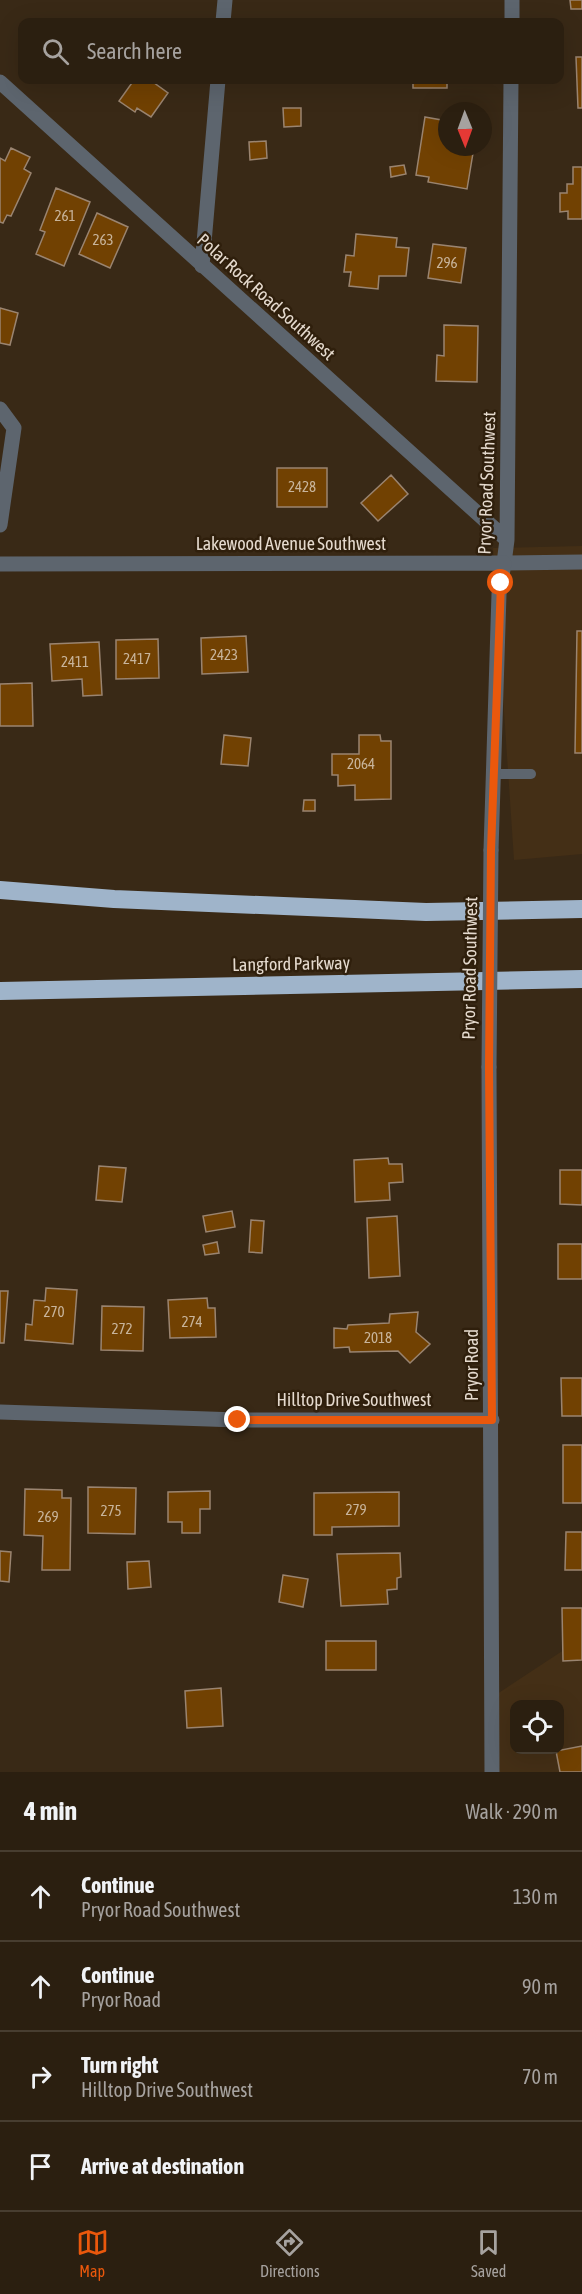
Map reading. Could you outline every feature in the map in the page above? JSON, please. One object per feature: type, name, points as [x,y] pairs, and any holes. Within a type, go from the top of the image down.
[{"type":"highway","points":[[0,891],[114,899],[426,912],[582,909]]},
{"type":"highway","name":"Langford Parkway","points":[[0,991],[582,979]]},
{"type":"street","points":[[223,18],[225,0]]},
{"type":"street","points":[[512,0],[512,18]]},
{"type":"street","name":"Polar Rock Road Southwest","points":[[0,82],[507,540]]},
{"type":"street","points":[[202,266],[218,84]]},
{"type":"street","name":"Pryor Road Southwest","points":[[489,1067],[491,850],[499,594],[507,540],[511,84]]},
{"type":"street","points":[[0,409],[14,428],[0,525]]},
{"type":"street","name":"Lakewood Avenue Southwest","points":[[0,564],[582,562]]},
{"type":"street","name":"Pryor Road","points":[[489,1067],[492,1772]]},
{"type":"street","name":"Hilltop Drive Southwest","points":[[0,1412],[238,1420],[492,1420]]},
{"type":"lane","points":[[494,774],[531,774]]},
{"type":"shaded area","points":[[582,546],[582,854],[514,860],[493,548]]},
{"type":"shaded area","points":[[582,1638],[582,1772],[491,1772],[491,1698]]},
{"type":"building","points":[[570,0],[582,0],[582,9],[571,9]]},
{"type":"building","points":[[576,57],[582,57],[582,108],[578,108]]},
{"type":"building","points":[[131,84],[156,84],[168,93],[151,117],[137,108],[135,112],[119,101]]},
{"type":"building","points":[[413,84],[447,84],[447,88],[413,88]]},
{"type":"building","points":[[283,108],[301,108],[301,126],[284,127]]},
{"type":"building","points":[[425,117],[438,119],[438,156],[472,156],[467,189],[428,182],[429,177],[416,175]]},
{"type":"building","points":[[266,141],[267,158],[250,160],[249,142]]},
{"type":"building","points":[[11,148],[30,157],[24,169],[31,173],[11,216],[7,215],[3,223],[0,222],[0,158],[5,161]]},
{"type":"building","points":[[404,165],[406,174],[391,177],[390,167]]},
{"type":"building","points":[[573,167],[582,167],[582,219],[568,219],[568,211],[560,212],[560,193],[567,193],[567,184],[573,184]]},
{"type":"building","points":[[56,188],[90,202],[64,266],[36,254],[45,232],[40,230]]},
{"type":"building","points":[[97,213],[128,227],[110,268],[79,254]]},
{"type":"building","points":[[356,234],[397,238],[396,247],[409,248],[406,276],[379,276],[378,289],[349,286],[351,272],[344,272],[346,255],[354,256]]},
{"type":"building","points":[[433,244],[466,248],[461,283],[428,278]]},
{"type":"building","points":[[0,308],[18,313],[10,345],[0,343]]},
{"type":"building","points":[[444,325],[478,326],[477,382],[436,381],[437,355],[444,356]]},
{"type":"building","points":[[277,468],[327,468],[327,507],[277,507]]},
{"type":"building","points":[[391,475],[408,494],[378,521],[361,503]]},
{"type":"building","points":[[577,631],[582,631],[582,753],[575,753]]},
{"type":"building","points":[[246,636],[248,672],[202,674],[201,638]]},
{"type":"building","points":[[158,639],[159,678],[116,679],[116,640]]},
{"type":"building","points":[[99,642],[102,695],[83,696],[82,679],[52,681],[50,644]]},
{"type":"building","points":[[32,683],[33,726],[0,726],[0,684]]},
{"type":"building","points":[[224,735],[251,738],[248,766],[221,764]]},
{"type":"building","points":[[359,735],[380,735],[381,741],[391,741],[391,799],[355,800],[355,785],[338,786],[338,775],[332,775],[332,754],[359,754]]},
{"type":"building","points":[[304,800],[315,800],[315,811],[303,811]]},
{"type":"building","points":[[388,1158],[389,1164],[402,1164],[403,1182],[389,1183],[390,1200],[355,1202],[354,1160]]},
{"type":"building","points":[[99,1166],[126,1168],[122,1202],[96,1200]]},
{"type":"building","points":[[560,1170],[582,1170],[582,1205],[560,1204]]},
{"type":"building","points":[[232,1211],[235,1227],[206,1232],[203,1216]]},
{"type":"building","points":[[397,1216],[400,1276],[369,1278],[367,1218]]},
{"type":"building","points":[[251,1220],[264,1221],[262,1253],[249,1252]]},
{"type":"building","points":[[217,1242],[219,1253],[205,1255],[203,1245]]},
{"type":"building","points":[[558,1244],[582,1244],[582,1279],[558,1279]]},
{"type":"building","points":[[46,1288],[77,1290],[73,1344],[25,1340],[26,1324],[32,1325],[34,1300],[45,1301]]},
{"type":"building","points":[[0,1291],[8,1291],[4,1343],[0,1343]]},
{"type":"building","points":[[207,1298],[208,1308],[215,1308],[216,1337],[170,1338],[168,1300]]},
{"type":"building","points":[[102,1306],[144,1307],[143,1351],[101,1350]]},
{"type":"building","points":[[418,1312],[416,1332],[430,1344],[410,1363],[398,1351],[350,1352],[349,1347],[334,1348],[334,1328],[347,1329],[348,1325],[389,1323],[390,1314]]},
{"type":"building","points":[[561,1378],[582,1378],[582,1416],[562,1416]]},
{"type":"building","points":[[563,1445],[582,1445],[582,1503],[563,1503]]},
{"type":"building","points":[[88,1487],[136,1488],[135,1534],[88,1533]]},
{"type":"building","points":[[25,1489],[62,1490],[62,1498],[71,1498],[70,1570],[42,1570],[43,1536],[24,1535]]},
{"type":"building","points":[[210,1491],[210,1509],[200,1509],[200,1533],[182,1533],[182,1522],[168,1522],[168,1492]]},
{"type":"building","points":[[399,1492],[399,1526],[332,1527],[332,1535],[314,1535],[314,1493]]},
{"type":"building","points":[[566,1532],[582,1532],[582,1570],[565,1570]]},
{"type":"building","points":[[0,1551],[11,1552],[9,1582],[0,1581]]},
{"type":"building","points":[[400,1553],[401,1577],[397,1578],[397,1589],[387,1590],[388,1604],[341,1606],[337,1554]]},
{"type":"building","points":[[149,1561],[151,1587],[128,1589],[127,1562]]},
{"type":"building","points":[[283,1575],[308,1579],[303,1607],[279,1602]]},
{"type":"building","points":[[562,1608],[582,1608],[582,1660],[563,1661]]},
{"type":"building","points":[[326,1641],[376,1641],[376,1670],[326,1670]]},
{"type":"building","points":[[221,1688],[223,1726],[187,1728],[185,1691]]},
{"type":"building","points":[[582,1746],[582,1772],[560,1772],[557,1754],[564,1754],[564,1749]]},
{"type":"route","points":[[238,1420],[492,1420],[489,1067],[491,850],[501,583]]}]
